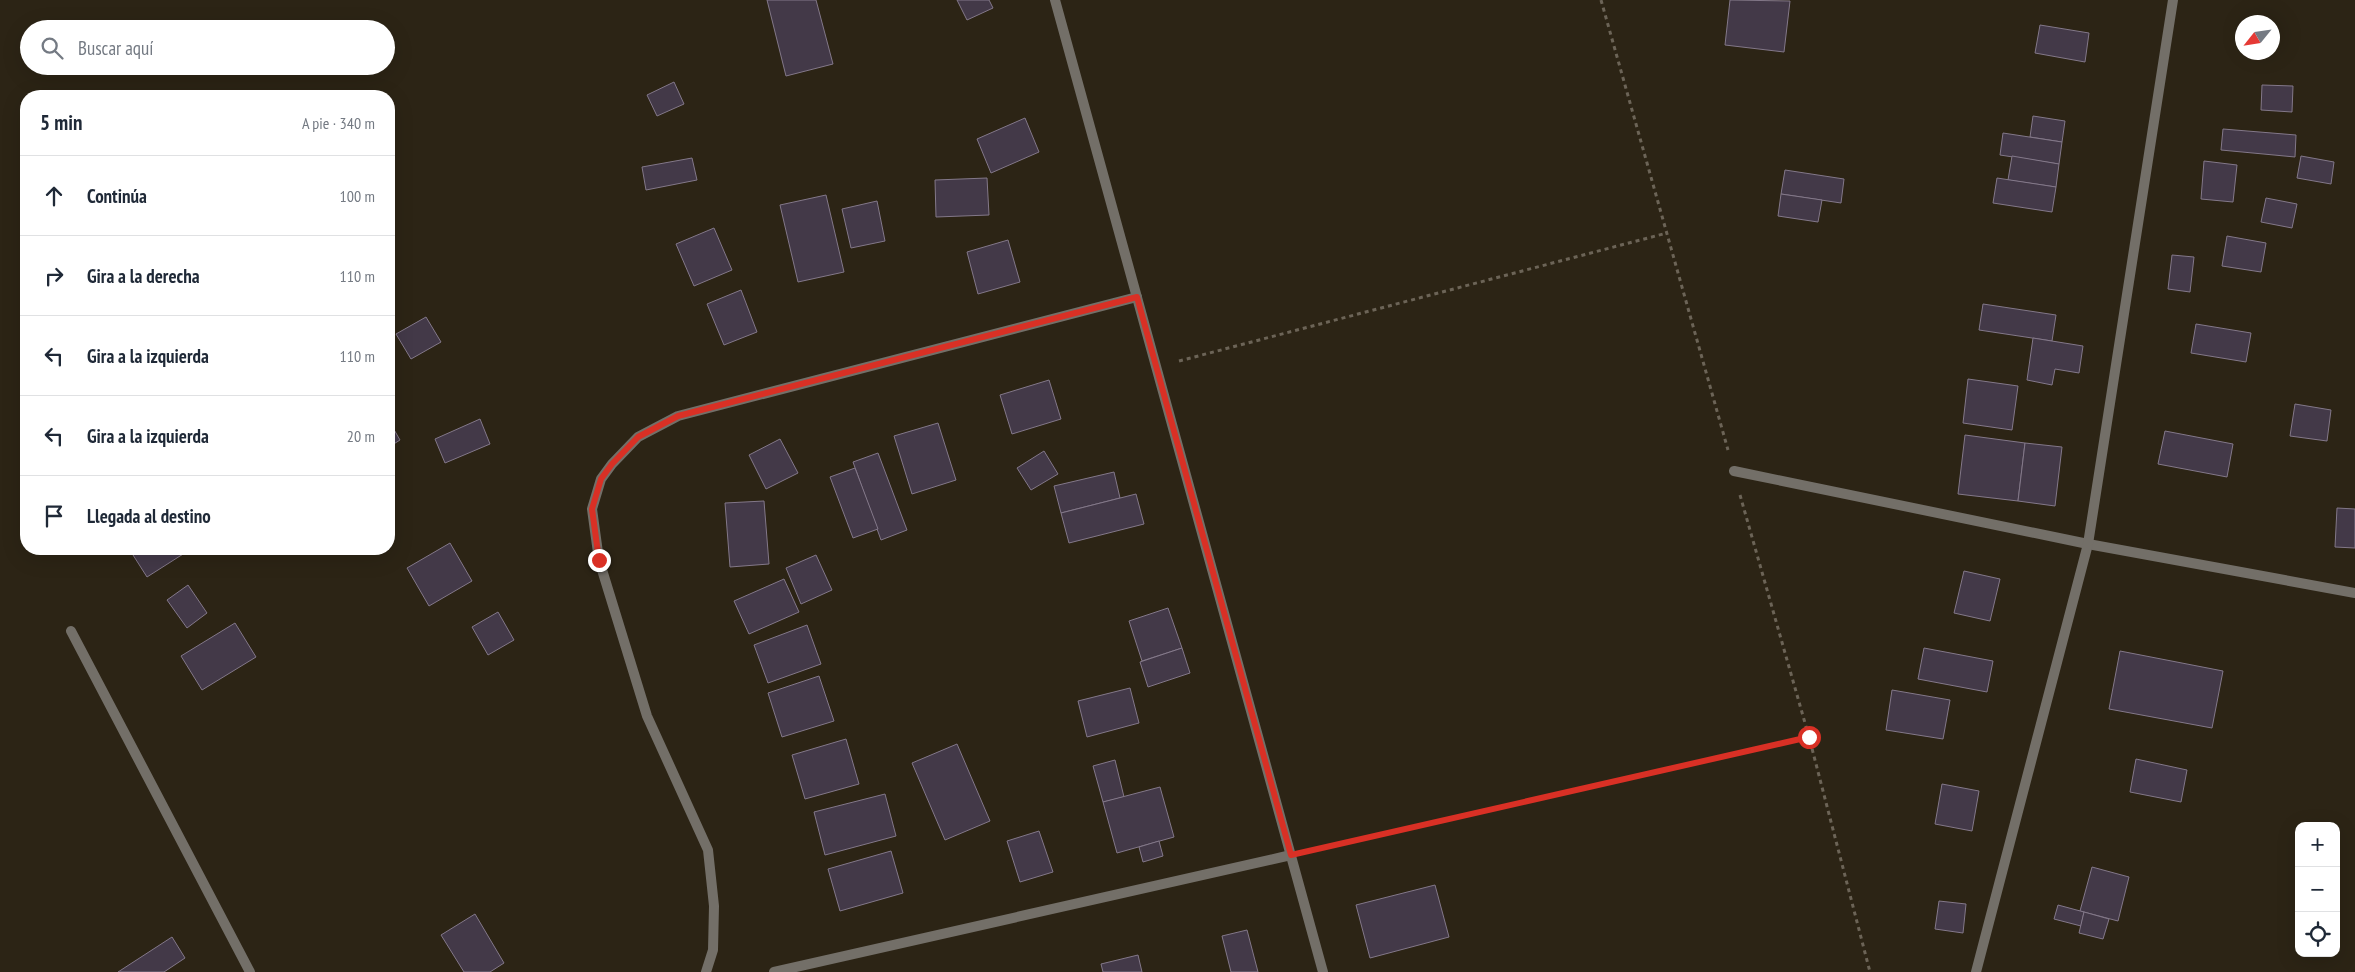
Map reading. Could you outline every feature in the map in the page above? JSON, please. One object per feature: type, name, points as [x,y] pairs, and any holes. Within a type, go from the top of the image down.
[{"type":"street","points":[[1055,0],[1323,972]]},
{"type":"street","points":[[1976,972],[2088,544],[2173,0]]},
{"type":"street","points":[[706,972],[713,950],[714,915],[708,850],[647,716],[599,560],[592,509],[601,479],[612,464],[638,437],[678,416],[1137,297]]},
{"type":"street","points":[[1734,471],[2088,544],[2355,593]]},
{"type":"street","points":[[71,631],[250,972]]},
{"type":"street","points":[[774,972],[1291,855]]},
{"type":"path","points":[[1156,367],[1667,233]]},
{"type":"path","points":[[1291,855],[1809,737]]},
{"type":"building","points":[[767,0],[816,0],[833,64],[786,76]]},
{"type":"building","points":[[957,0],[989,0],[993,8],[967,20]]},
{"type":"building","points":[[1730,0],[1790,1],[1784,52],[1725,45]]},
{"type":"building","points":[[2040,25],[2089,33],[2085,62],[2035,53]]},
{"type":"building","points":[[674,82],[684,104],[657,116],[647,95]]},
{"type":"building","points":[[2262,85],[2293,86],[2292,112],[2261,110]]},
{"type":"building","points":[[2033,116],[2065,121],[2062,142],[2030,137]]},
{"type":"building","points":[[1025,118],[1039,152],[991,173],[977,139]]},
{"type":"building","points":[[2223,129],[2296,135],[2295,157],[2221,150]]},
{"type":"building","points":[[2003,133],[2062,142],[2059,164],[2000,155]]},
{"type":"building","points":[[2012,156],[2059,164],[2056,187],[2008,180]]},
{"type":"building","points":[[2301,156],[2334,162],[2331,184],[2297,178]]},
{"type":"building","points":[[692,158],[697,180],[646,190],[642,167]]},
{"type":"building","points":[[2204,161],[2237,165],[2233,202],[2201,199]]},
{"type":"building","points":[[1785,170],[1844,179],[1841,203],[1781,194]]},
{"type":"building","points":[[987,178],[989,215],[936,217],[935,180]]},
{"type":"building","points":[[1997,178],[2056,187],[2052,212],[1993,203]]},
{"type":"building","points":[[1781,194],[1822,200],[1818,222],[1778,216]]},
{"type":"building","points":[[826,195],[844,272],[798,282],[780,205]]},
{"type":"building","points":[[2266,198],[2297,204],[2292,228],[2261,222]]},
{"type":"building","points":[[877,201],[885,241],[851,248],[842,209]]},
{"type":"building","points":[[714,228],[732,270],[694,286],[676,244]]},
{"type":"building","points":[[2227,236],[2266,243],[2261,272],[2222,266]]},
{"type":"building","points":[[1008,240],[1020,282],[978,294],[967,252]]},
{"type":"building","points":[[2172,255],[2194,257],[2190,292],[2168,289]]},
{"type":"building","points":[[741,290],[757,332],[724,345],[707,304]]},
{"type":"building","points":[[1983,304],[2056,315],[2052,341],[1979,330]]},
{"type":"building","points":[[426,317],[441,342],[411,359],[396,334]]},
{"type":"building","points":[[2196,324],[2251,333],[2246,362],[2191,353]]},
{"type":"building","points":[[2033,338],[2083,346],[2079,373],[2055,369],[2052,385],[2027,380]]},
{"type":"building","points":[[1968,379],[2018,386],[2012,430],[1963,423]]},
{"type":"building","points":[[1049,380],[1061,419],[1012,434],[1000,395]]},
{"type":"building","points":[[2295,404],[2331,410],[2327,441],[2290,436]]},
{"type":"building","points":[[480,419],[490,444],[445,463],[435,439]]},
{"type":"building","points":[[938,423],[956,480],[912,494],[894,436]]},
{"type":"building","points":[[395,431],[400,440],[395,443]]},
{"type":"building","points":[[2165,431],[2233,444],[2227,477],[2158,464]]},
{"type":"building","points":[[1965,435],[2025,443],[2018,501],[1958,494]]},
{"type":"building","points":[[780,439],[798,473],[766,489],[749,455]]},
{"type":"building","points":[[2025,443],[2062,447],[2055,506],[2018,501]]},
{"type":"building","points":[[1044,451],[1058,474],[1031,490],[1017,468]]},
{"type":"building","points":[[878,453],[907,530],[881,540],[853,462]]},
{"type":"building","points":[[855,468],[878,529],[853,538],[830,477]]},
{"type":"building","points":[[1114,472],[1120,498],[1061,513],[1054,486]]},
{"type":"building","points":[[1136,494],[1144,524],[1069,543],[1061,513]]},
{"type":"building","points":[[764,501],[769,564],[730,567],[725,503]]},
{"type":"building","points":[[2337,508],[2355,509],[2355,548],[2335,547]]},
{"type":"building","points":[[450,543],[472,581],[429,606],[407,568]]},
{"type":"building","points":[[133,555],[182,555],[147,577]]},
{"type":"building","points":[[816,555],[832,590],[801,604],[786,568]]},
{"type":"building","points":[[1964,571],[2000,579],[1990,621],[1954,613]]},
{"type":"building","points":[[784,579],[799,612],[749,634],[734,601]]},
{"type":"building","points":[[188,585],[207,613],[187,628],[167,600]]},
{"type":"building","points":[[1168,608],[1182,648],[1142,661],[1129,621]]},
{"type":"building","points":[[498,612],[514,640],[488,655],[472,627]]},
{"type":"building","points":[[235,623],[256,657],[202,690],[181,656]]},
{"type":"building","points":[[807,625],[821,664],[768,683],[754,645]]},
{"type":"building","points":[[1182,648],[1190,673],[1148,687],[1140,662]]},
{"type":"building","points":[[1924,648],[1993,661],[1987,692],[1918,679]]},
{"type":"building","points":[[2120,651],[2223,671],[2212,728],[2109,709]]},
{"type":"building","points":[[819,676],[834,721],[782,737],[768,693]]},
{"type":"building","points":[[1130,688],[1139,723],[1087,737],[1078,701]]},
{"type":"building","points":[[1892,690],[1950,700],[1943,739],[1886,730]]},
{"type":"building","points":[[846,739],[859,784],[805,799],[792,755]]},
{"type":"building","points":[[957,744],[990,821],[945,840],[912,763]]},
{"type":"building","points":[[2136,759],[2187,770],[2181,802],[2130,792]]},
{"type":"building","points":[[1115,760],[1124,797],[1103,802],[1093,766]]},
{"type":"building","points":[[1942,784],[1979,791],[1972,831],[1935,824]]},
{"type":"building","points":[[1160,787],[1174,837],[1117,853],[1103,802]]},
{"type":"building","points":[[885,794],[896,836],[825,855],[814,812]]},
{"type":"building","points":[[1039,831],[1053,872],[1020,882],[1007,841]]},
{"type":"building","points":[[1159,841],[1163,856],[1143,862],[1139,847]]},
{"type":"building","points":[[891,851],[903,893],[840,911],[828,869]]},
{"type":"building","points":[[2092,867],[2129,877],[2118,921],[2080,911]]},
{"type":"building","points":[[1435,885],[1449,937],[1370,958],[1356,905]]},
{"type":"building","points":[[1939,901],[1966,904],[1963,933],[1935,929]]},
{"type":"building","points":[[2058,905],[2084,912],[2081,926],[2054,919]]},
{"type":"building","points":[[2084,912],[2109,919],[2103,939],[2079,933]]},
{"type":"building","points":[[475,914],[504,963],[490,972],[464,972],[441,935]]},
{"type":"building","points":[[1247,930],[1258,972],[1231,972],[1222,936]]},
{"type":"building","points":[[172,937],[185,958],[164,972],[118,972]]},
{"type":"building","points":[[1138,955],[1142,972],[1103,972],[1101,964]]},
{"type":"route","points":[[599,560],[592,509],[601,479],[612,464],[638,437],[678,416],[1137,297],[1291,855],[1809,737]]}]
